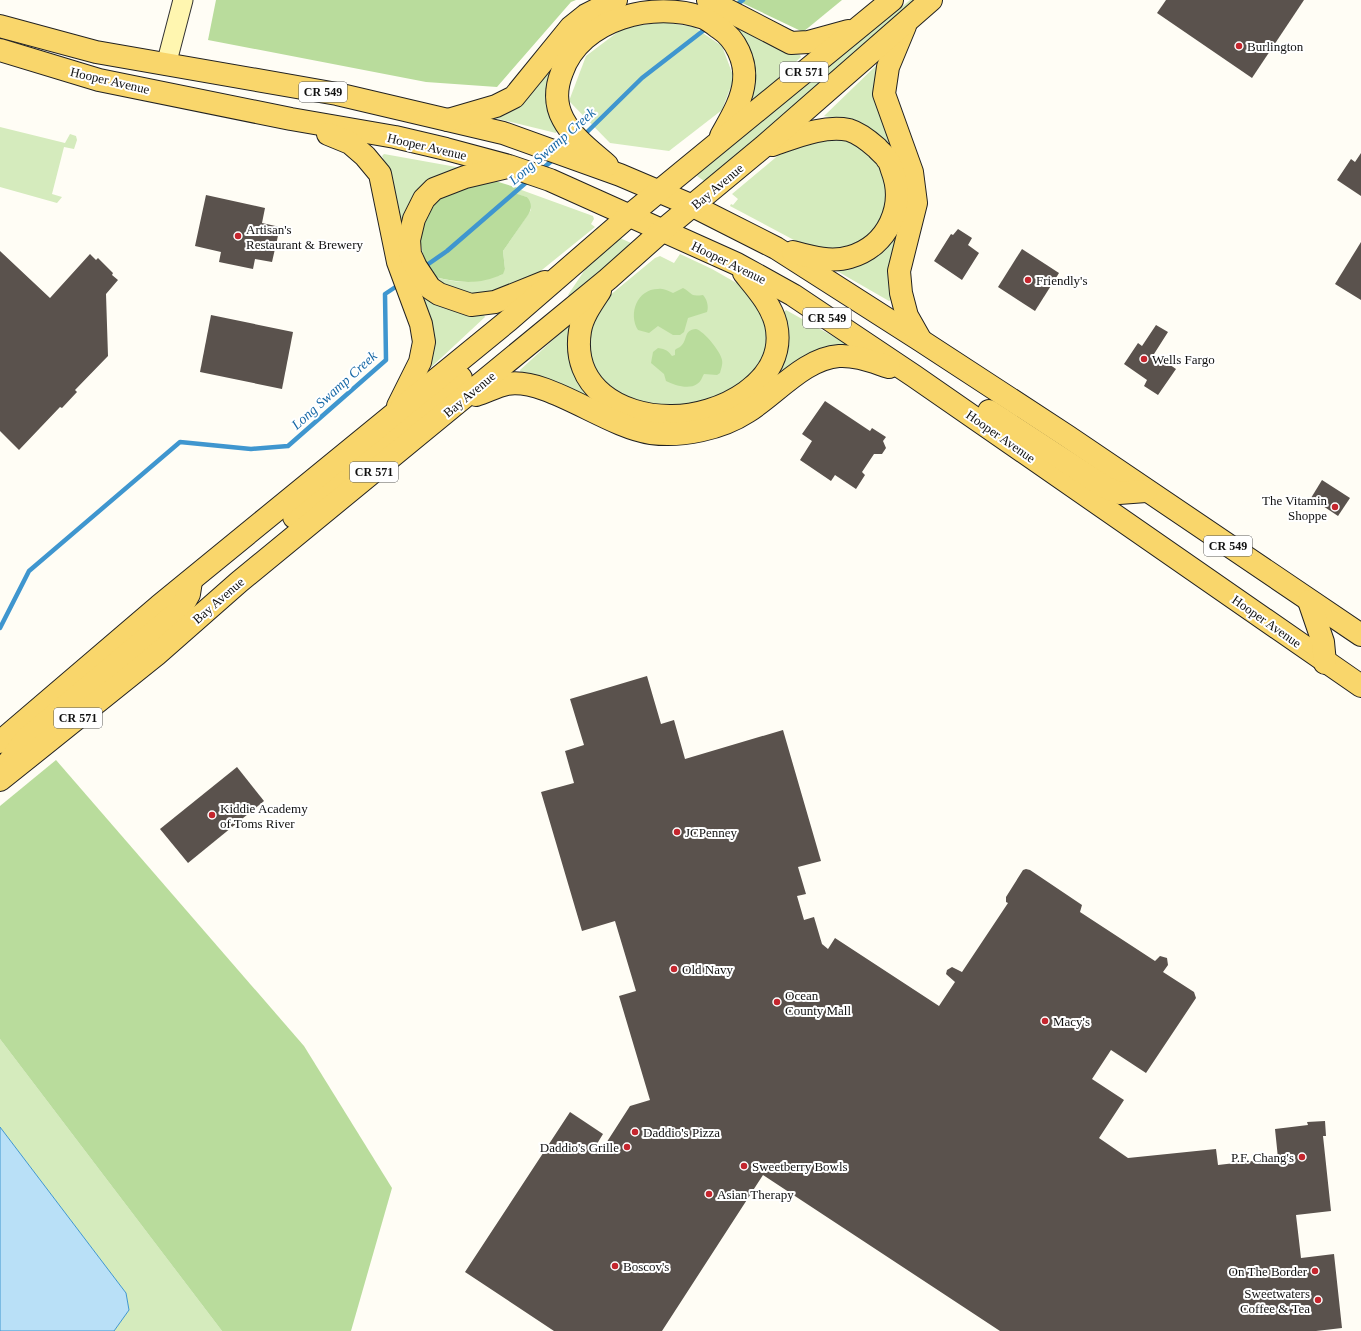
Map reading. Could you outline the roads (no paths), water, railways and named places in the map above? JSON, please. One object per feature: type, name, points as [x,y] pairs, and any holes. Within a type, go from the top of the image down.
[{"type":"main road","points":[[447,120],[496,106],[514,97],[571,27],[586,15],[616,0]]},
{"type":"main road","name":"CR 571","points":[[191,581],[509,320],[630,215],[660,192],[855,29],[892,0]]},
{"type":"main road","name":"Bay Avenue","points":[[0,742],[178,612],[238,582],[608,278],[763,147],[931,0]]},
{"type":"main road","points":[[570,147],[558,103],[558,83],[563,68],[574,49],[594,30],[610,19],[642,11],[663,9],[718,14],[791,43],[808,42],[855,29]]},
{"type":"main road","points":[[716,146],[739,103],[744,80],[742,59],[718,14]]},
{"type":"main road","points":[[907,21],[888,68],[884,94],[912,172],[916,203],[899,270],[901,293],[907,316],[920,340]]},
{"type":"main road","name":"Hooper Avenue","points":[[0,26],[96,52],[337,94],[503,133],[570,147]]},
{"type":"main road","name":"Hooper Avenue","points":[[0,50],[99,80],[291,119],[395,137],[446,149],[513,168],[550,180],[736,264],[793,295],[914,376],[1361,686]]},
{"type":"main road","points":[[291,119],[350,143],[376,167],[380,174],[398,262],[413,278],[439,294],[471,305],[482,305],[554,280]]},
{"type":"main road","points":[[763,147],[813,132],[849,130],[869,140],[888,159],[897,183],[898,204],[892,223],[881,237],[867,249],[850,257],[831,259],[815,258],[776,248]]},
{"type":"main road","name":"CR 549","points":[[570,147],[620,175],[693,206],[776,248],[920,340],[1361,635]]},
{"type":"main road","points":[[394,413],[420,362],[424,342],[410,254],[409,240],[414,219],[424,199],[434,189],[458,180],[513,168]]},
{"type":"main road","points":[[608,278],[589,309],[580,331],[579,354],[585,375],[595,389],[610,400],[627,408],[644,413],[669,416],[687,415],[707,411],[725,404],[756,385],[767,372],[774,356],[777,339],[776,323],[765,299],[736,264]]},
{"type":"main road","points":[[0,773],[26,739],[178,612],[189,594],[191,581],[206,591],[238,582],[243,564],[254,551],[472,369],[522,320],[554,280]]},
{"type":"main road","points":[[461,400],[507,384],[535,386],[625,426],[652,433],[690,432],[725,424],[747,413],[803,369],[826,358],[850,356],[868,360],[914,376]]},
{"type":"main road","points":[[962,410],[990,411],[1105,487],[1119,493],[1146,491]]},
{"type":"main road","points":[[1309,601],[1323,642],[1325,662]]},
{"type":"main road","name":"Bay Avenue","points":[[0,780],[156,655],[178,612]]},
{"type":"street","points":[[166,65],[183,0]]},
{"type":"water","points":[[0,1127],[126,1293],[129,1310],[114,1331],[0,1331]]},
{"type":"waterway","name":"Long Swamp Creek","points":[[735,6],[743,0]]},
{"type":"waterway","name":"Long Swamp Creek","points":[[583,136],[642,78],[708,27]]},
{"type":"waterway","name":"Long Swamp Creek","points":[[541,170],[555,158]]},
{"type":"waterway","name":"Long Swamp Creek","points":[[424,267],[447,251],[529,180]]},
{"type":"waterway","name":"Long Swamp Creek","points":[[0,628],[29,571],[180,442],[251,449],[288,446],[386,360],[385,294],[400,284]]},
{"type":"place","name":"Burlington","points":[[1239,46]]},
{"type":"place","name":"Artisan's Restaurant & Brewery","points":[[238,236]]},
{"type":"place","name":"Friendly's","points":[[1028,280]]},
{"type":"place","name":"Wells Fargo","points":[[1144,359]]},
{"type":"place","name":"The Vitamin Shoppe","points":[[1335,507]]},
{"type":"place","name":"Kiddie Academy of Toms River","points":[[212,815]]},
{"type":"place","name":"JCPenney","points":[[677,832]]},
{"type":"place","name":"Old Navy","points":[[674,969]]},
{"type":"place","name":"Ocean County Mall","points":[[777,1002]]},
{"type":"place","name":"Macy's","points":[[1045,1021]]},
{"type":"place","name":"Daddio's Pizza","points":[[635,1132]]},
{"type":"place","name":"Daddio's Grille","points":[[627,1147]]},
{"type":"place","name":"P.F. Chang's","points":[[1302,1157]]},
{"type":"place","name":"Sweetberry Bowls","points":[[744,1166]]},
{"type":"place","name":"Asian Therapy","points":[[709,1194]]},
{"type":"place","name":"Boscov's","points":[[615,1266]]},
{"type":"place","name":"On The Border","points":[[1315,1271]]},
{"type":"place","name":"Sweetwaters Coffee & Tea","points":[[1318,1300]]}]
